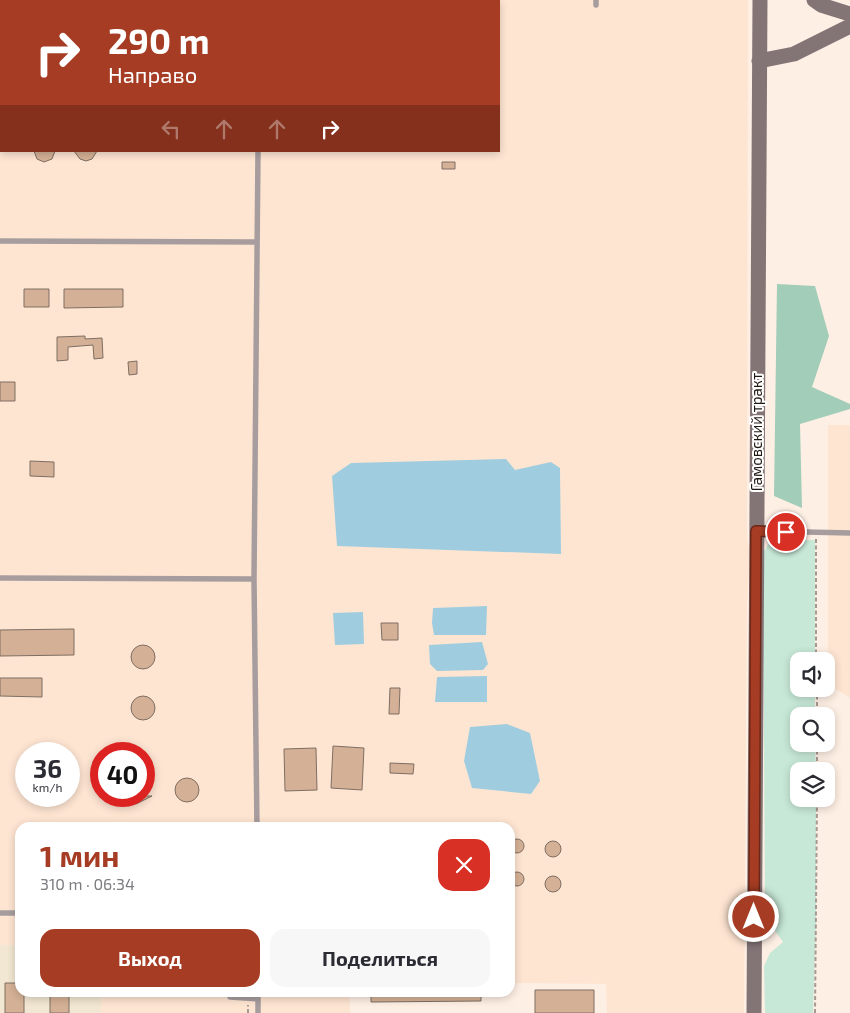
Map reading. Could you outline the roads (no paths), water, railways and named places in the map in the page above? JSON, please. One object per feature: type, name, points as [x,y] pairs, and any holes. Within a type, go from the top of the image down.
[{"type":"street","name":"Гамовский тракт","points":[[754,1013],[760,0]]},
{"type":"street","points":[[814,0],[821,5],[850,14]]},
{"type":"street","points":[[759,61],[794,54],[850,26]]},
{"type":"lane","points":[[257,822],[254,579],[258,152]]},
{"type":"lane","points":[[0,241],[256,242]]},
{"type":"lane","points":[[756,531],[850,533]]},
{"type":"lane","points":[[0,578],[254,579]]},
{"type":"lane","points":[[0,913],[15,913]]},
{"type":"lane","points":[[258,997],[258,1013]]},
{"type":"water","points":[[506,459],[515,470],[551,462],[560,468],[561,554],[337,546],[332,476],[351,463]]},
{"type":"water","points":[[487,606],[486,635],[434,635],[432,623],[433,608]]},
{"type":"water","points":[[363,612],[364,644],[335,645],[333,613]]},
{"type":"water","points":[[482,642],[488,664],[483,670],[437,671],[430,664],[429,645]]},
{"type":"water","points":[[487,676],[487,702],[435,702],[437,677]]},
{"type":"water","points":[[507,724],[530,733],[540,781],[531,794],[472,788],[464,761],[470,727]]}]
